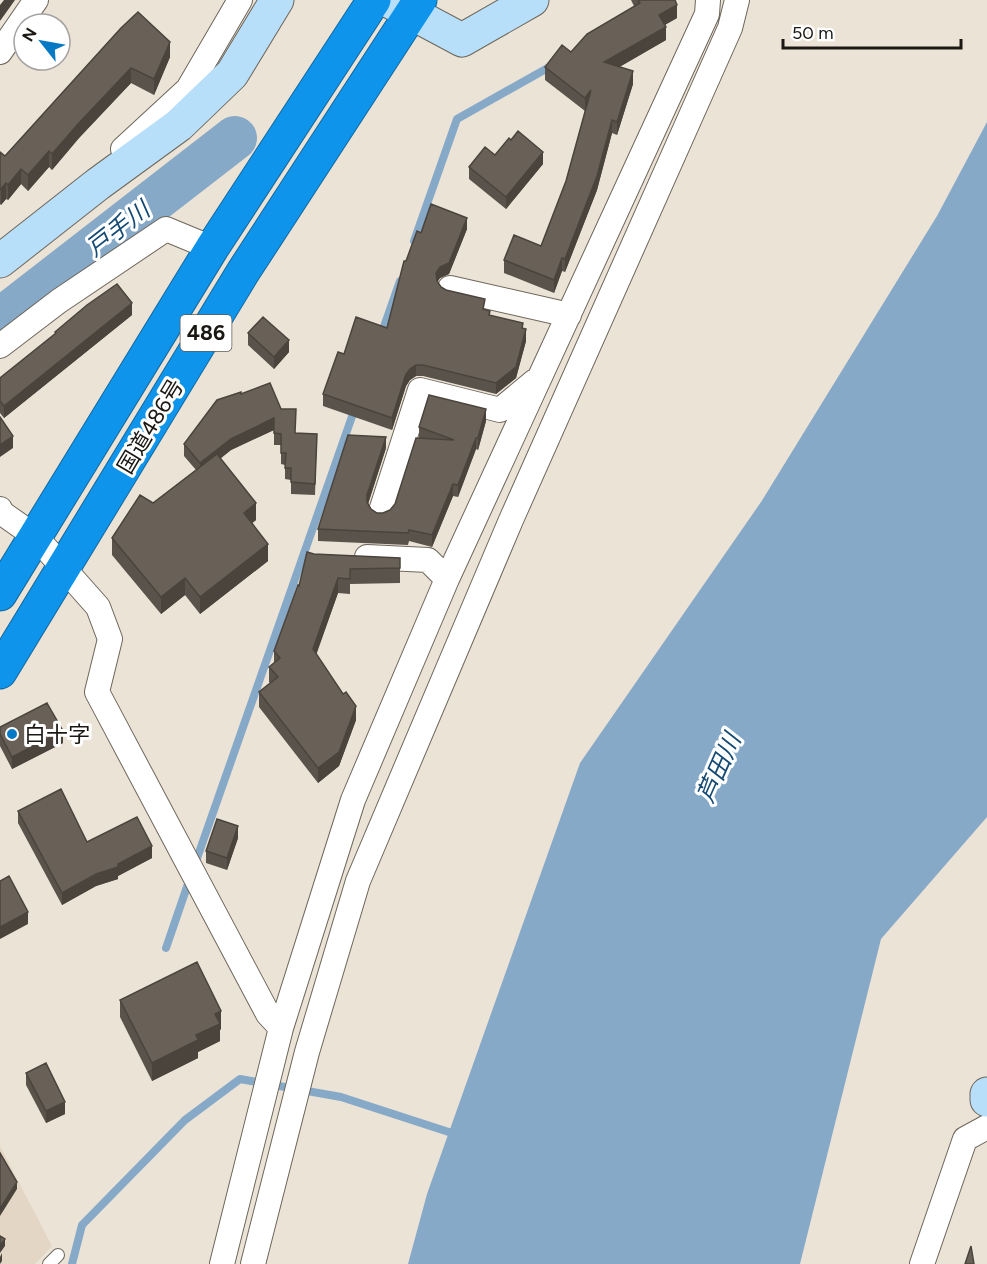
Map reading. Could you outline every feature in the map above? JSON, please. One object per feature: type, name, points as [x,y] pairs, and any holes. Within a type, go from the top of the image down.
[{"type":"highway","name":"国道486号","points":[[0,594],[212,248],[374,0]]},
{"type":"highway","name":"国道486号","points":[[0,672],[406,4]]},
{"type":"street","points":[[0,52],[36,0]]},
{"type":"street","points":[[7,244],[130,144],[188,89],[240,0]]},
{"type":"street","points":[[7,244],[98,184],[179,125],[232,74],[277,0]]},
{"type":"street","points":[[406,4],[462,40],[532,0]]},
{"type":"street","points":[[222,1264],[281,1028],[353,800],[447,579],[707,14],[708,0]]},
{"type":"street","points":[[253,1264],[307,1052],[358,881],[510,520],[730,27],[736,0]]},
{"type":"street","points":[[0,346],[59,301],[166,229],[212,248]]},
{"type":"street","points":[[450,288],[569,315]]},
{"type":"street","points":[[381,511],[420,390],[500,410],[539,378]]},
{"type":"street","points":[[0,509],[2,513],[36,537],[98,607],[110,639],[97,692],[268,1014],[281,1028]]},
{"type":"street","points":[[349,556],[428,560],[447,579]]},
{"type":"street","points":[[987,1094],[987,1100]]},
{"type":"street","points":[[922,1264],[965,1139],[987,1127]]},
{"type":"lane","points":[[49,1264],[58,1255]]},
{"type":"shaded area","points":[[0,1146],[52,1246],[35,1264],[0,1264]]},
{"type":"water","name":"芦田川","points":[[987,122],[987,817],[881,939],[800,1264],[408,1264],[427,1194],[580,763],[761,502],[937,216]]},
{"type":"building","points":[[638,0],[675,0],[677,5],[659,15],[666,27],[604,62],[633,71],[617,122],[612,120],[597,176],[565,259],[562,258],[554,280],[504,260],[514,235],[541,246],[566,181],[591,90],[585,98],[545,67],[562,45],[571,52],[587,34],[640,3]]},
{"type":"building","points":[[138,12],[170,42],[154,79],[131,68],[52,154],[49,151],[28,175],[21,169],[8,185],[6,183],[0,189],[0,152],[5,156]]},
{"type":"building","points":[[518,131],[543,152],[506,197],[469,167],[485,147],[495,155]]},
{"type":"building","points":[[431,204],[467,218],[449,263],[440,267],[436,273],[437,281],[446,290],[485,299],[483,309],[490,311],[489,315],[523,323],[522,328],[526,329],[516,367],[496,383],[416,365],[406,374],[392,418],[323,394],[338,352],[344,354],[356,317],[387,328],[404,261],[406,261],[417,231],[421,233]]},
{"type":"building","points":[[117,284],[132,303],[4,406],[0,401],[0,378],[87,305]]},
{"type":"building","points":[[263,317],[289,340],[274,357],[248,333]]},
{"type":"building","points":[[270,383],[281,409],[296,409],[295,433],[317,434],[315,484],[291,482],[291,468],[285,468],[286,453],[281,453],[281,434],[274,433],[274,418],[231,439],[200,463],[184,444],[217,400]]},
{"type":"building","points":[[429,395],[486,409],[478,438],[476,438],[458,485],[453,484],[432,535],[409,530],[408,533],[318,529],[348,435],[386,437],[367,495],[367,502],[377,513],[390,510],[395,504],[416,438],[454,440],[419,427]]},
{"type":"building","points":[[0,417],[13,436],[0,445]]},
{"type":"building","points":[[217,454],[256,503],[244,513],[268,544],[200,597],[185,578],[161,597],[112,538],[140,495],[153,503]]},
{"type":"building","points":[[307,552],[400,558],[400,568],[350,569],[350,579],[338,578],[313,649],[343,694],[346,692],[356,706],[339,752],[318,768],[259,692],[278,677],[269,667],[280,658],[274,651],[299,586]]},
{"type":"building","points":[[47,703],[63,731],[12,757],[0,734],[0,727]]},
{"type":"building","points":[[61,789],[87,842],[137,817],[152,846],[118,864],[118,867],[96,874],[62,893],[18,811]]},
{"type":"building","points":[[217,819],[238,826],[227,858],[206,851]]},
{"type":"building","points":[[9,876],[28,912],[0,927],[0,881]]},
{"type":"building","points":[[197,962],[221,1011],[215,1014],[220,1024],[196,1035],[198,1040],[152,1063],[120,1000]]},
{"type":"building","points":[[46,1063],[65,1102],[46,1111],[26,1073]]},
{"type":"building","points":[[0,1153],[17,1182],[0,1209]]},
{"type":"building","points":[[0,1236],[5,1239],[0,1246]]},
{"type":"building","points":[[971,1246],[974,1264],[965,1264]]},
{"type":"waterway","points":[[414,241],[457,119],[553,65]]},
{"type":"waterway","name":"戸手川","points":[[0,320],[235,138]]},
{"type":"waterway","points":[[381,335],[400,281]]},
{"type":"waterway","points":[[195,864],[355,408]]},
{"type":"waterway","points":[[166,948],[190,878]]},
{"type":"waterway","points":[[72,1264],[82,1225],[185,1120],[240,1079],[341,1097],[458,1135]]},
{"type":"place","name":"白十字","points":[[12,734]]}]
